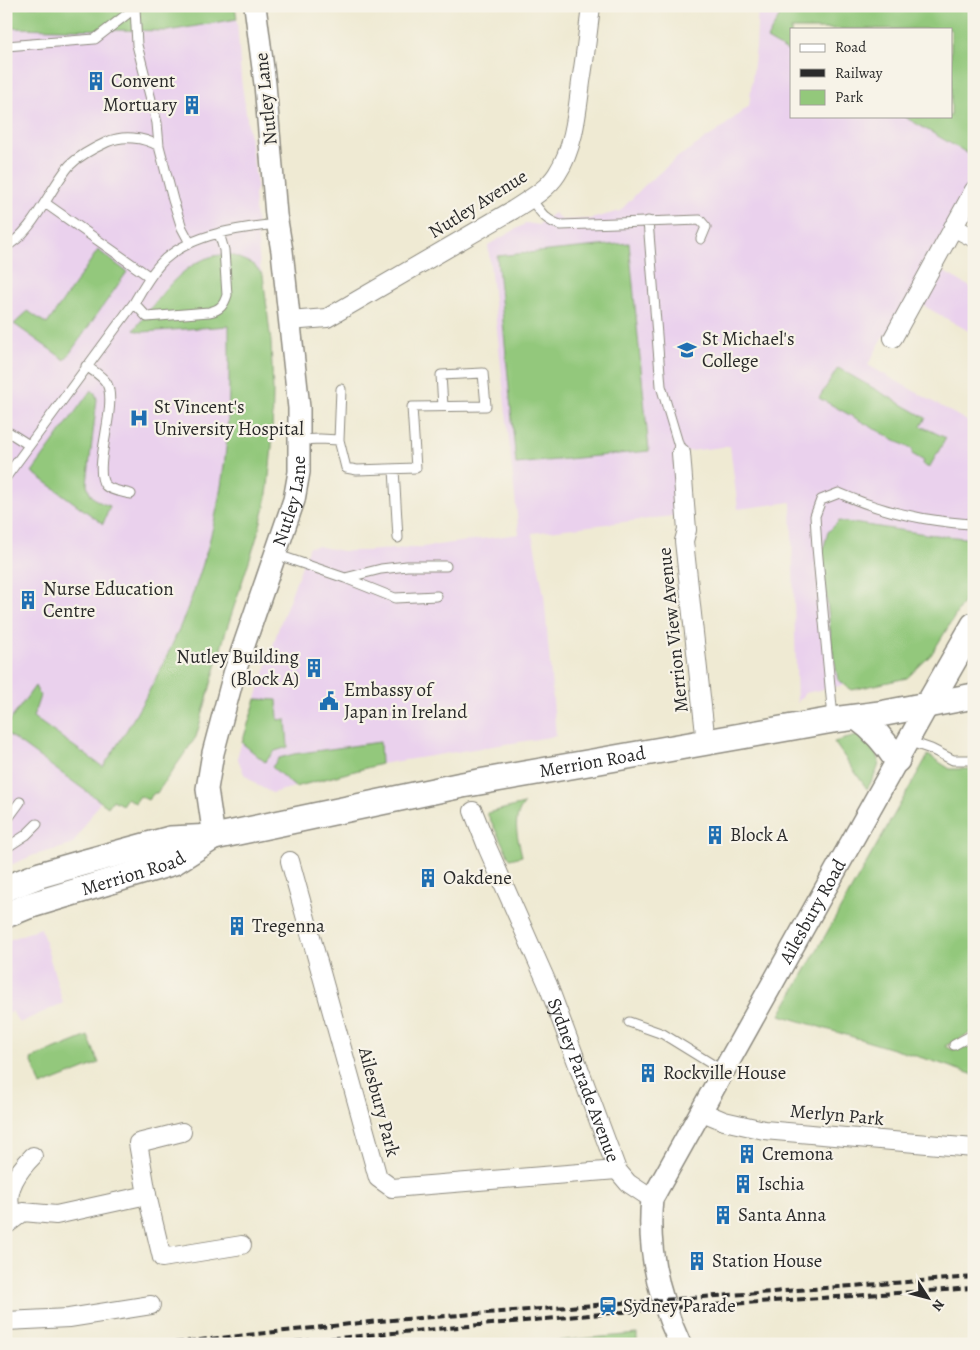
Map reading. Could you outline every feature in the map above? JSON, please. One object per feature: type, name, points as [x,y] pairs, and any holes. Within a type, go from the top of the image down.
[{"type":"main road","name":"Ailesbury Road","points":[[928,705],[974,624]]},
{"type":"main road","name":"Merrion Road","points":[[6,888],[40,875],[170,840],[214,837],[462,784],[834,720],[858,718],[974,696]]},
{"type":"main road","points":[[858,718],[874,729],[883,739],[902,750]]},
{"type":"main road","name":"Merrion Road","points":[[6,915],[48,900],[174,862],[214,837]]},
{"type":"main road","points":[[40,875],[48,900]]},
{"type":"street","name":"Nutley Lane","points":[[214,837],[207,789],[213,753],[234,674],[294,500],[299,472],[299,408],[282,251],[277,224],[265,84],[255,6]]},
{"type":"street","name":"Nutley Avenue","points":[[289,321],[327,318],[531,199],[556,176],[562,166],[577,119],[591,6]]},
{"type":"street","points":[[893,338],[974,190]]},
{"type":"street","points":[[953,227],[974,238]]},
{"type":"street","name":"Merrion View Avenue","points":[[681,453],[687,530],[684,541],[706,743]]},
{"type":"street","name":"Ailesbury Road","points":[[652,1199],[928,705]]},
{"type":"street","name":"Sydney Parade Avenue","points":[[473,811],[548,985],[617,1170],[628,1183],[652,1199]]},
{"type":"street","name":"Ailesbury Park","points":[[290,860],[378,1178],[392,1188],[617,1170]]},
{"type":"street","name":"Merlyn Park","points":[[700,1111],[724,1121],[764,1130],[974,1148]]},
{"type":"street","points":[[182,1132],[138,1143],[147,1195],[162,1258],[242,1245]]},
{"type":"street","points":[[11,1221],[11,1189],[22,1168],[33,1156]]},
{"type":"street","points":[[11,1221],[23,1212],[56,1215],[147,1195]]},
{"type":"street","points":[[652,1199],[650,1219],[651,1246],[663,1299],[680,1344]]},
{"type":"street","points":[[6,1321],[69,1318],[151,1305]]},
{"type":"lane","points":[[6,46],[95,40],[135,8],[138,45],[157,123],[159,146],[173,200],[182,228],[190,243]]},
{"type":"lane","points":[[6,246],[12,244],[22,234],[71,164],[100,145],[114,139],[128,137],[159,146]]},
{"type":"lane","points":[[531,199],[545,218],[552,223],[561,225],[700,220],[706,227],[701,238]]},
{"type":"lane","points":[[45,202],[71,226],[150,277]]},
{"type":"lane","points":[[648,221],[660,386],[681,453]]},
{"type":"lane","points":[[6,477],[134,303],[150,277],[165,259],[190,243],[219,233],[277,224]]},
{"type":"lane","points":[[134,303],[147,316],[209,312],[216,311],[222,307],[227,295],[224,250],[219,233]]},
{"type":"lane","points":[[86,366],[103,379],[109,392],[102,455],[103,481],[106,486],[112,489],[131,494]]},
{"type":"lane","points":[[341,389],[338,440],[346,468],[357,470],[416,468],[412,407],[486,406],[483,373],[441,375],[443,406]]},
{"type":"lane","points":[[6,433],[10,433],[29,445]]},
{"type":"lane","points":[[300,440],[338,440]]},
{"type":"lane","points":[[394,469],[398,538]]},
{"type":"lane","points":[[834,720],[816,548],[815,516],[821,500],[838,493],[867,506],[933,521],[970,524],[974,518]]},
{"type":"lane","points":[[275,554],[345,578],[395,598],[437,596]]},
{"type":"lane","points":[[345,578],[381,569],[407,566],[446,566]]},
{"type":"lane","points":[[902,750],[931,749],[953,760],[974,760]]},
{"type":"lane","points":[[6,820],[20,802]]},
{"type":"lane","points":[[6,848],[26,835],[37,824]]},
{"type":"lane","points":[[629,1022],[663,1034],[723,1071]]},
{"type":"lane","points":[[954,1045],[974,1034]]},
{"type":"shaded area","name":"St Michael's College","points":[[758,6],[974,6],[974,175],[891,333],[883,337],[868,365],[974,425],[974,585],[931,655],[907,678],[852,690],[844,685],[805,693],[797,703],[791,502],[738,509],[730,446],[674,453],[681,515],[532,533],[544,595],[556,736],[381,764],[272,793],[257,785],[244,774],[238,754],[279,627],[309,547],[317,546],[342,551],[366,551],[423,547],[519,534],[488,245],[527,223],[538,225],[554,213],[562,220],[591,219],[620,211],[644,186],[678,157],[719,130],[749,106],[756,47]]},
{"type":"shaded area","name":"St Vincent's University Hospital","points":[[237,19],[241,79],[257,185],[254,195],[260,268],[263,275],[271,342],[273,391],[272,446],[268,487],[260,525],[226,631],[196,737],[157,793],[154,793],[148,800],[140,796],[135,803],[127,798],[122,805],[113,800],[108,807],[100,802],[72,845],[34,855],[6,867],[6,28],[168,31]]},
{"type":"shaded area","points":[[937,268],[974,289],[974,334],[917,302]]},
{"type":"shaded area","points":[[41,928],[63,1003],[19,1023],[12,1011],[6,1014],[6,941]]},
{"type":"green space","points":[[6,6],[235,6],[237,19],[168,31],[6,28]]},
{"type":"green space","points":[[785,6],[974,6],[974,157],[906,118],[952,118],[952,28],[790,28],[790,52],[767,39]]},
{"type":"green space","points":[[629,243],[649,451],[516,464],[497,256]]},
{"type":"green space","points":[[98,250],[127,272],[65,360],[14,324],[28,311],[47,324]]},
{"type":"green space","points":[[229,254],[253,264],[263,275],[271,342],[273,391],[272,446],[265,507],[226,631],[196,737],[157,793],[154,793],[148,800],[140,796],[135,803],[127,798],[122,805],[113,800],[108,807],[6,733],[6,726],[35,686],[40,696],[33,717],[103,767],[146,696],[165,660],[182,623],[196,585],[208,547],[217,507],[224,466],[227,431],[229,326],[142,332],[134,330],[158,298],[187,269],[210,257]]},
{"type":"green space","points":[[838,368],[926,418],[921,426],[946,438],[929,468],[922,464],[924,461],[912,454],[913,450],[819,398]]},
{"type":"green space","points":[[91,390],[95,393],[97,399],[87,484],[90,493],[95,499],[110,506],[103,524],[32,472]]},
{"type":"green space","points":[[839,521],[974,539],[974,585],[931,655],[907,678],[852,690],[838,680],[832,647],[822,554],[828,532]]},
{"type":"green space","points":[[256,699],[277,700],[278,720],[286,719],[288,747],[275,751],[265,762],[242,743]]},
{"type":"green space","points":[[863,734],[875,749],[879,760],[876,772],[867,789],[834,742]]},
{"type":"green space","points":[[380,742],[381,764],[295,787],[272,767],[279,758],[294,754]]},
{"type":"green space","points":[[928,755],[950,769],[974,769],[974,1031],[945,1046],[953,1050],[974,1038],[974,1075],[780,1015]]},
{"type":"green space","points":[[524,804],[520,810],[517,823],[517,836],[522,856],[510,859],[487,813]]},
{"type":"green space","points":[[88,1036],[99,1063],[41,1086],[31,1059]]},
{"type":"green space","points":[[637,1334],[637,1344],[522,1344]]},
{"type":"railway","points":[[163,1344],[379,1321],[974,1277]]},
{"type":"railway","points":[[271,1344],[667,1308],[974,1288]]},
{"type":"place","name":"Convent","points":[[96,81]]},
{"type":"place","name":"Mortuary","points":[[192,105]]},
{"type":"place","name":"St Michael's College","points":[[687,350]]},
{"type":"place","name":"St Vincent's University Hospital","points":[[139,418]]},
{"type":"place","name":"Nurse Education Centre","points":[[28,600]]},
{"type":"place","name":"Nutley Building (Block A)","points":[[314,668]]},
{"type":"place","name":"Embassy of Japan in Ireland","points":[[329,701]]},
{"type":"place","name":"Block A","points":[[715,835]]},
{"type":"place","name":"Oakdene","points":[[428,878]]},
{"type":"place","name":"Tregenna","points":[[237,926]]},
{"type":"place","name":"Rockville House","points":[[648,1073]]},
{"type":"place","name":"Cremona","points":[[747,1154]]},
{"type":"place","name":"Ischia","points":[[743,1184]]},
{"type":"place","name":"Santa Anna","points":[[723,1215]]},
{"type":"place","name":"Station House","points":[[697,1261]]},
{"type":"place","name":"Sydney Parade","points":[[608,1306]]}]
